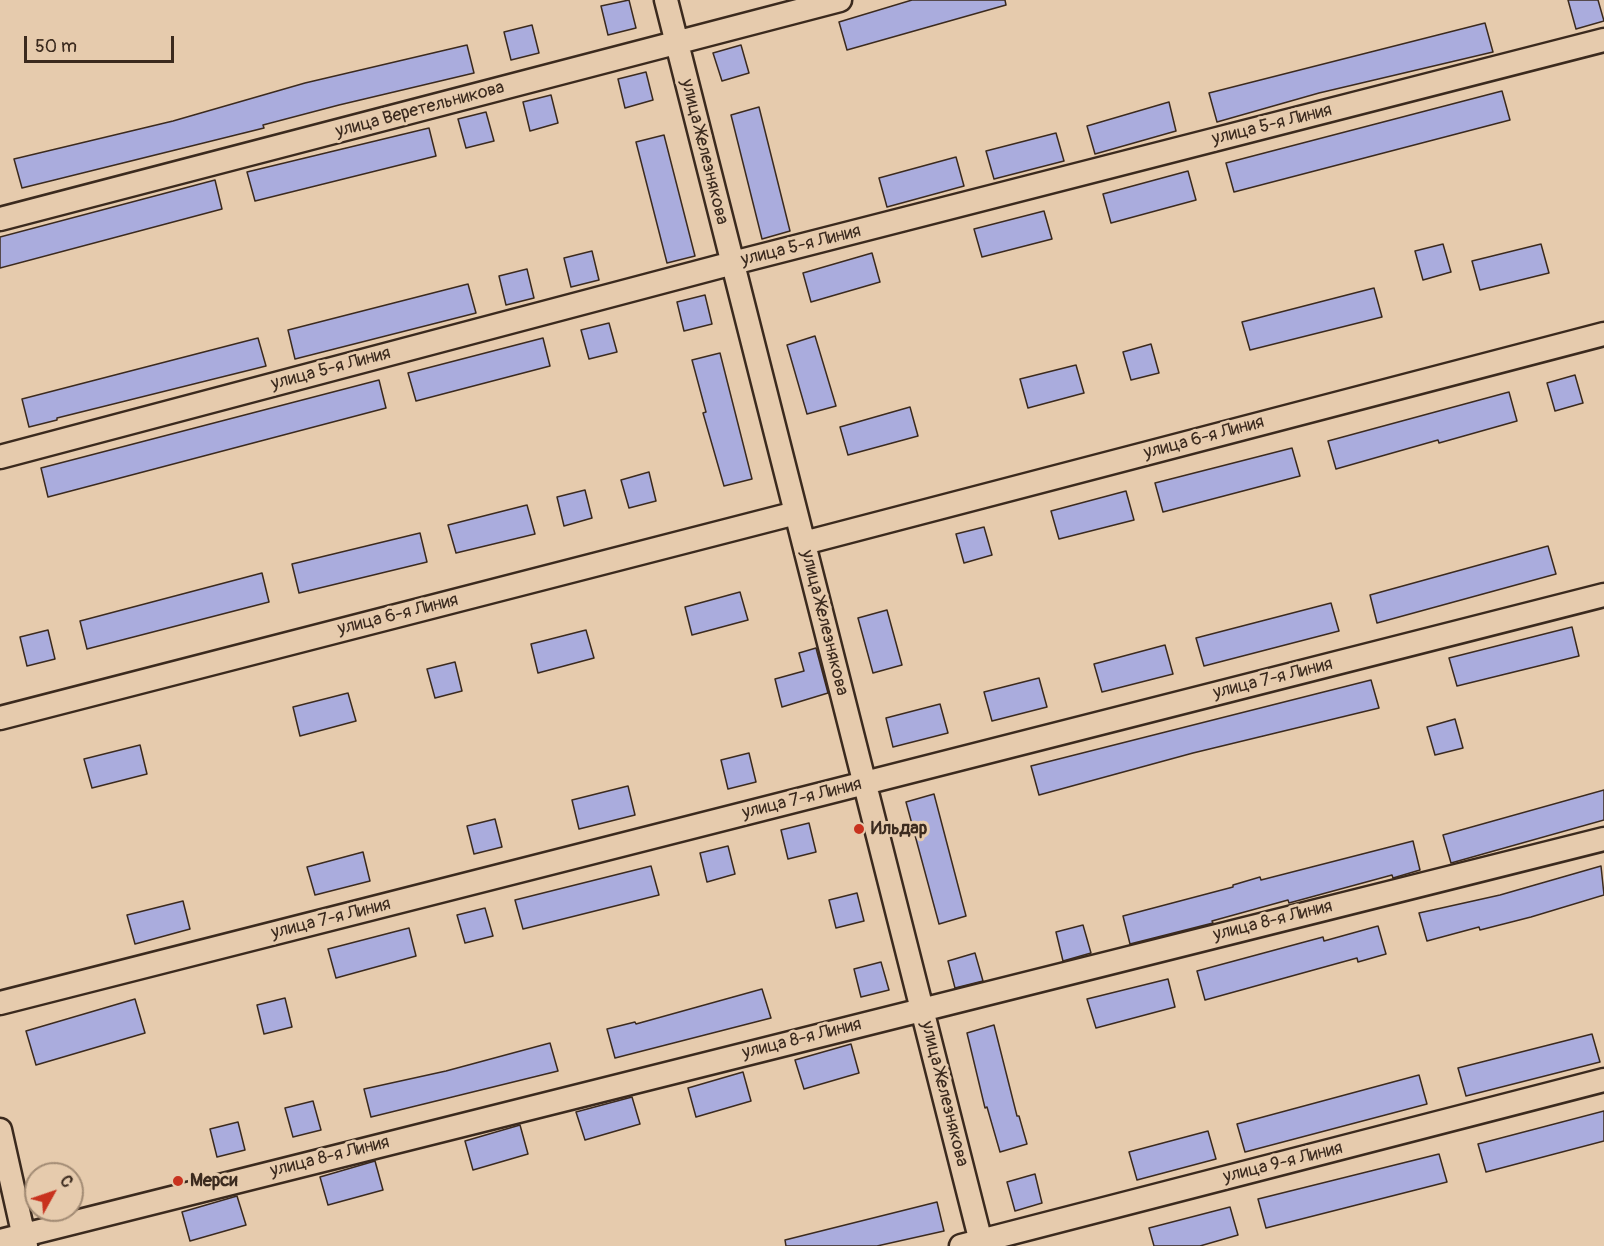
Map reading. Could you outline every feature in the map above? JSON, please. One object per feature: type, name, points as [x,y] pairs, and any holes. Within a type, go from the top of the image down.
[{"type":"street","name":"улица Железнякова","points":[[666,0],[922,1009],[975,1244]]},
{"type":"street","name":"улица Веретельникова","points":[[0,219],[840,0]]},
{"type":"street","name":"улица 5-я Линия","points":[[0,457],[733,263],[1604,40]]},
{"type":"street","name":"улица 6-я Линия","points":[[804,543],[1604,334]]},
{"type":"street","name":"улица 6-я Линия","points":[[0,718],[796,513]]},
{"type":"street","name":"улица 7-я Линия","points":[[0,1003],[1604,595]]},
{"type":"street","name":"улица 8-я Линия","points":[[0,1241],[25,1240],[922,1009],[1604,839]]},
{"type":"street","name":"улица 9-я Линия","points":[[975,1244],[1604,1080]]},
{"type":"street","points":[[0,1130],[25,1240]]},
{"type":"building","points":[[629,0],[636,28],[608,35],[601,6]]},
{"type":"building","points":[[912,0],[1005,0],[1006,5],[847,50],[839,22]]},
{"type":"building","points":[[1568,0],[1598,0],[1604,21],[1576,29]]},
{"type":"building","points":[[1485,23],[1493,52],[1319,93],[1217,122],[1209,93]]},
{"type":"building","points":[[532,25],[539,53],[511,60],[504,32]]},
{"type":"building","points":[[467,45],[474,73],[339,105],[263,125],[264,128],[22,188],[14,159],[173,121],[305,83]]},
{"type":"building","points":[[741,45],[749,73],[722,81],[713,53]]},
{"type":"building","points":[[646,72],[653,100],[625,108],[618,79]]},
{"type":"building","points":[[1502,91],[1510,120],[1234,192],[1226,163]]},
{"type":"building","points":[[551,95],[558,123],[530,131],[523,102]]},
{"type":"building","points":[[1169,102],[1176,131],[1095,154],[1087,126]]},
{"type":"building","points":[[759,107],[790,231],[762,239],[731,115]]},
{"type":"building","points":[[486,112],[494,141],[466,148],[458,119]]},
{"type":"building","points":[[429,128],[436,156],[255,201],[247,172]]},
{"type":"building","points":[[1056,133],[1064,161],[994,179],[986,151]]},
{"type":"building","points":[[664,135],[695,256],[667,263],[636,142]]},
{"type":"building","points":[[956,157],[964,186],[887,207],[879,178]]},
{"type":"building","points":[[1188,171],[1196,200],[1111,223],[1103,194]]},
{"type":"building","points":[[215,180],[222,209],[0,268],[0,237]]},
{"type":"building","points":[[1044,211],[1052,239],[982,257],[974,229]]},
{"type":"building","points":[[1443,244],[1451,272],[1423,280],[1415,251]]},
{"type":"building","points":[[1541,244],[1549,273],[1480,290],[1472,261]]},
{"type":"building","points":[[592,251],[599,280],[571,287],[564,258]]},
{"type":"building","points":[[872,253],[880,282],[811,302],[803,273]]},
{"type":"building","points":[[527,269],[534,298],[506,305],[499,276]]},
{"type":"building","points":[[468,284],[476,313],[295,359],[288,330]]},
{"type":"building","points":[[1374,288],[1382,317],[1250,350],[1242,322]]},
{"type":"building","points":[[705,295],[712,324],[684,331],[677,302]]},
{"type":"building","points":[[609,323],[617,352],[589,359],[581,330]]},
{"type":"building","points":[[815,336],[836,406],[807,414],[787,345]]},
{"type":"building","points":[[258,338],[266,366],[29,427],[22,399]]},
{"type":"building","points":[[543,338],[550,366],[416,401],[408,373]]},
{"type":"building","points":[[1151,344],[1159,373],[1131,380],[1123,352]]},
{"type":"building","points":[[720,353],[752,479],[724,486],[703,413],[706,412],[692,360]]},
{"type":"building","points":[[1076,365],[1084,393],[1028,408],[1020,379]]},
{"type":"building","points":[[1575,375],[1583,403],[1555,411],[1547,383]]},
{"type":"building","points":[[379,380],[386,408],[48,497],[41,468]]},
{"type":"building","points":[[1509,392],[1517,421],[1439,443],[1438,440],[1336,469],[1328,441]]},
{"type":"building","points":[[910,407],[918,436],[848,455],[840,427]]},
{"type":"building","points":[[1292,448],[1300,476],[1163,512],[1155,483]]},
{"type":"building","points":[[649,472],[656,501],[629,508],[621,480]]},
{"type":"building","points":[[585,490],[592,518],[564,526],[557,497]]},
{"type":"building","points":[[1126,491],[1134,520],[1059,539],[1051,511]]},
{"type":"building","points":[[527,505],[535,534],[456,553],[448,525]]},
{"type":"building","points":[[984,527],[992,555],[964,563],[956,534]]},
{"type":"building","points":[[420,533],[427,562],[299,593],[292,564]]},
{"type":"building","points":[[1548,546],[1556,574],[1377,623],[1370,595]]},
{"type":"building","points":[[262,573],[269,602],[87,649],[80,621]]},
{"type":"building","points":[[740,592],[748,620],[692,635],[685,607]]},
{"type":"building","points":[[1331,603],[1339,631],[1204,666],[1196,638]]},
{"type":"building","points":[[887,610],[902,665],[873,673],[858,618]]},
{"type":"building","points":[[1572,627],[1579,656],[1457,686],[1449,658]]},
{"type":"building","points":[[48,630],[55,659],[27,666],[20,637]]},
{"type":"building","points":[[586,630],[594,658],[538,673],[531,644]]},
{"type":"building","points":[[1165,645],[1173,674],[1102,692],[1094,664]]},
{"type":"building","points":[[816,648],[828,693],[782,707],[775,679],[804,671],[799,653]]},
{"type":"building","points":[[455,662],[462,691],[435,698],[427,669]]},
{"type":"building","points":[[1039,678],[1047,707],[992,721],[984,692]]},
{"type":"building","points":[[1371,680],[1379,708],[1193,753],[1039,795],[1031,766]]},
{"type":"building","points":[[348,693],[356,721],[300,736],[293,707]]},
{"type":"building","points":[[940,704],[948,733],[893,747],[886,718]]},
{"type":"building","points":[[1455,719],[1463,748],[1435,755],[1427,727]]},
{"type":"building","points":[[140,745],[147,774],[92,788],[84,759]]},
{"type":"building","points":[[749,753],[756,782],[728,789],[721,760]]},
{"type":"building","points":[[628,786],[635,815],[579,829],[572,800]]},
{"type":"building","points":[[1604,790],[1604,820],[1451,863],[1443,835]]},
{"type":"building","points":[[934,794],[966,916],[939,924],[906,802]]},
{"type":"building","points":[[495,819],[502,847],[474,854],[467,826]]},
{"type":"building","points":[[809,823],[816,852],[788,859],[781,830]]},
{"type":"building","points":[[1413,841],[1420,870],[1393,878],[1392,875],[1289,903],[1288,900],[1212,921],[1213,923],[1130,944],[1123,916],[1233,887],[1233,885],[1260,877],[1261,880]]},
{"type":"building","points":[[728,846],[735,874],[707,882],[700,853]]},
{"type":"building","points":[[363,852],[370,881],[315,895],[307,867]]},
{"type":"building","points":[[651,866],[659,895],[523,929],[515,900]]},
{"type":"building","points":[[1601,866],[1604,895],[1531,917],[1480,930],[1479,927],[1427,941],[1419,913],[1500,895]]},
{"type":"building","points":[[857,893],[864,921],[836,928],[829,900]]},
{"type":"building","points":[[183,901],[190,929],[135,944],[127,915]]},
{"type":"building","points":[[485,908],[493,936],[465,943],[457,915]]},
{"type":"building","points":[[1083,925],[1091,953],[1063,961],[1056,932]]},
{"type":"building","points":[[1378,926],[1386,954],[1358,962],[1357,958],[1205,1000],[1197,971],[1323,937],[1324,941]]},
{"type":"building","points":[[409,928],[416,956],[336,978],[328,949]]},
{"type":"building","points":[[975,953],[983,981],[955,988],[948,961]]},
{"type":"building","points":[[881,962],[889,990],[861,997],[854,969]]},
{"type":"building","points":[[1168,979],[1175,1007],[1096,1028],[1087,999]]},
{"type":"building","points":[[762,989],[771,1018],[615,1058],[607,1029],[635,1022],[636,1024]]},
{"type":"building","points":[[285,998],[292,1027],[264,1034],[257,1005]]},
{"type":"building","points":[[135,999],[145,1033],[36,1065],[26,1031]]},
{"type":"building","points":[[994,1025],[1017,1116],[1019,1116],[1027,1144],[1000,1152],[987,1107],[985,1108],[967,1033]]},
{"type":"building","points":[[1592,1034],[1600,1062],[1466,1096],[1458,1068]]},
{"type":"building","points":[[550,1043],[558,1071],[371,1117],[364,1089],[446,1071]]},
{"type":"building","points":[[851,1044],[859,1073],[804,1089],[795,1060]]},
{"type":"building","points":[[743,1072],[751,1101],[696,1117],[688,1088]]},
{"type":"building","points":[[1419,1075],[1427,1104],[1245,1152],[1237,1124]]},
{"type":"building","points":[[632,1097],[640,1124],[585,1140],[576,1112]]},
{"type":"building","points":[[313,1101],[321,1130],[293,1137],[285,1108]]},
{"type":"building","points":[[1604,1111],[1604,1141],[1486,1172],[1478,1144]]},
{"type":"building","points":[[238,1122],[245,1150],[217,1157],[210,1129]]},
{"type":"building","points":[[520,1125],[528,1154],[473,1170],[465,1141]]},
{"type":"building","points":[[1208,1131],[1216,1159],[1137,1180],[1129,1152]]},
{"type":"building","points":[[1439,1154],[1447,1182],[1266,1228],[1258,1199]]},
{"type":"building","points":[[375,1161],[383,1190],[328,1205],[320,1177]]},
{"type":"building","points":[[1035,1174],[1042,1203],[1015,1211],[1007,1182]]},
{"type":"building","points":[[237,1196],[246,1225],[190,1241],[182,1212]]},
{"type":"building","points":[[937,1202],[944,1231],[877,1246],[786,1246],[785,1240]]},
{"type":"building","points":[[1230,1207],[1238,1235],[1200,1246],[1154,1246],[1149,1228]]},
{"type":"place","name":"Ильдар","points":[[859,829]]},
{"type":"place","name":"Мерси","points":[[178,1181]]}]
